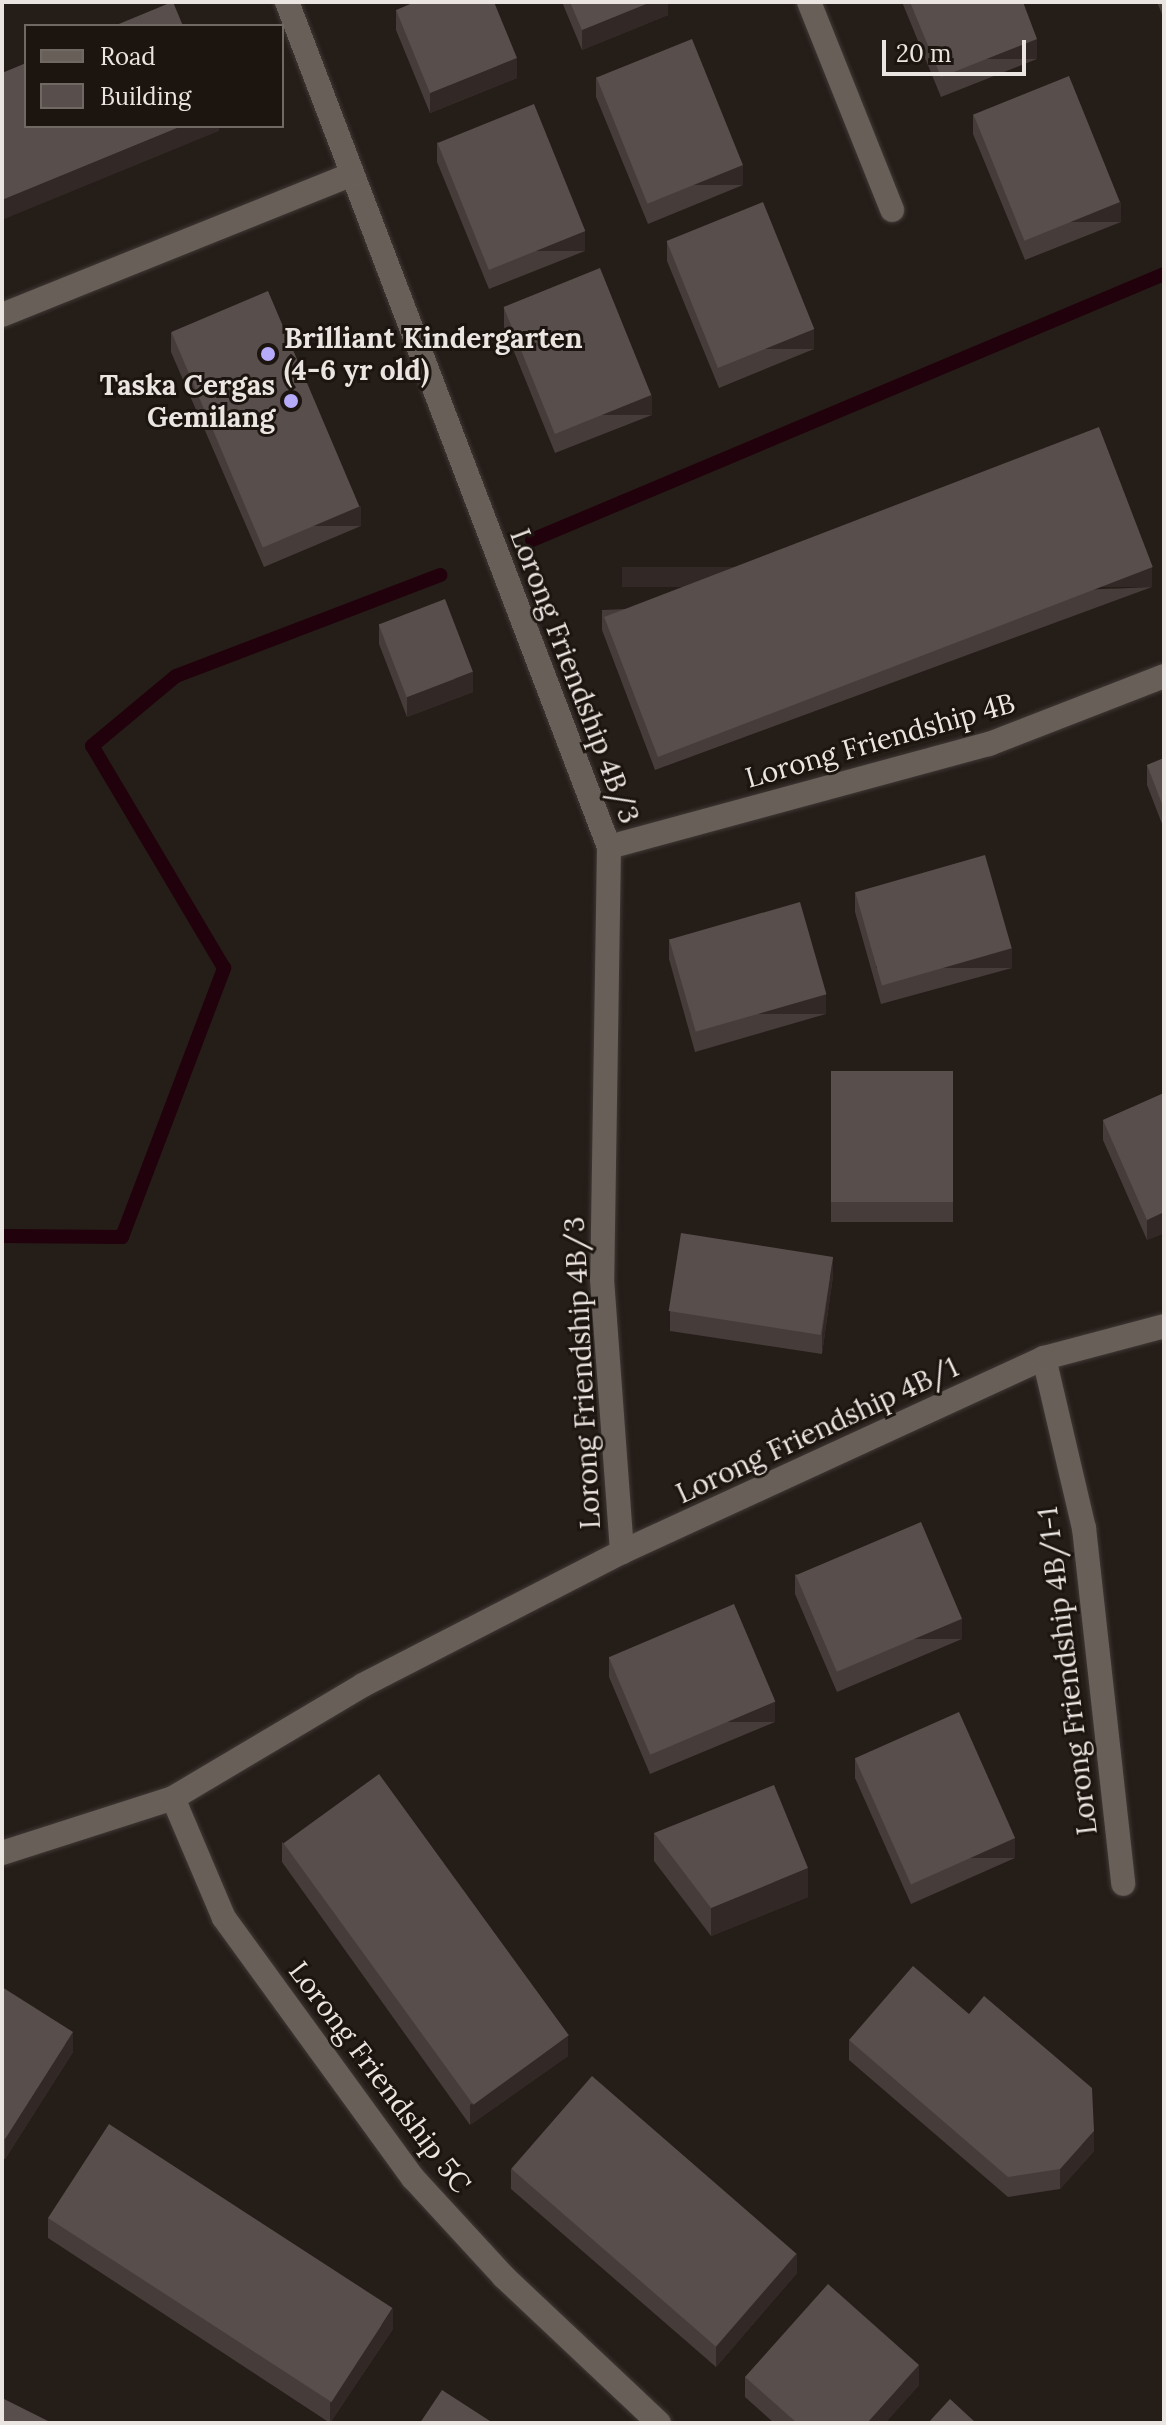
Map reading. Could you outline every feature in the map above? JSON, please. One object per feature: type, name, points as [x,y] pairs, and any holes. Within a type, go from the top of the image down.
[{"type":"street","name":"Lorong Friendship 4B/3","points":[[287,2],[609,847],[602,1279],[622,1552]]},
{"type":"street","points":[[809,2],[892,210]]},
{"type":"street","points":[[2,315],[352,174]]},
{"type":"street","name":"Lorong Friendship 4B","points":[[609,847],[989,744],[1164,676]]},
{"type":"street","name":"Lorong Friendship 4B/1","points":[[173,1798],[363,1685],[622,1552],[1044,1358],[1164,1326]]},
{"type":"street","name":"Lorong Friendship 4B/1-1","points":[[1044,1358],[1084,1528],[1123,1884]]},
{"type":"street","points":[[2,1853],[173,1798]]},
{"type":"street","name":"Lorong Friendship 5C","points":[[173,1798],[224,1918],[413,2178],[504,2277],[659,2423]]},
{"type":"building","points":[[173,2],[182,24],[119,24]]},
{"type":"building","points":[[415,2],[494,2],[517,58],[430,93],[396,10]]},
{"type":"building","points":[[570,2],[651,2],[582,30]]},
{"type":"building","points":[[910,2],[1023,2],[1037,39],[941,77]]},
{"type":"building","points":[[692,39],[743,165],[647,204],[597,78]]},
{"type":"building","points":[[24,64],[24,128],[177,128],[2,200],[2,73]]},
{"type":"building","points":[[1069,76],[1120,202],[1024,241],[974,115]]},
{"type":"building","points":[[534,104],[585,231],[489,270],[438,143]]},
{"type":"building","points":[[763,202],[814,329],[718,368],[667,241]]},
{"type":"building","points":[[600,268],[651,395],[555,434],[504,307]]},
{"type":"building","points":[[268,291],[359,506],[263,547],[171,332]]},
{"type":"building","points":[[1099,427],[1153,567],[658,757],[604,617]]},
{"type":"building","points":[[445,599],[473,672],[407,697],[379,624]]},
{"type":"building","points":[[1164,758],[1164,809],[1147,765]]},
{"type":"building","points":[[985,855],[1012,948],[882,985],[855,892]]},
{"type":"building","points":[[800,902],[826,994],[696,1032],[669,939]]},
{"type":"building","points":[[831,1071],[953,1071],[953,1202],[831,1202]]},
{"type":"building","points":[[1164,1093],[1164,1212],[1147,1220],[1103,1120]]},
{"type":"building","points":[[681,1233],[833,1257],[821,1335],[669,1311]]},
{"type":"building","points":[[921,1522],[962,1619],[837,1672],[796,1575]]},
{"type":"building","points":[[734,1604],[775,1702],[650,1755],[609,1657]]},
{"type":"building","points":[[959,1712],[1015,1838],[911,1884],[855,1758]]},
{"type":"building","points":[[379,1774],[569,2035],[473,2105],[284,1843]]},
{"type":"building","points":[[774,1785],[808,1868],[711,1908],[654,1833]]},
{"type":"building","points":[[913,1966],[969,2014],[984,1996],[1092,2088],[1094,2131],[1060,2169],[1008,2177],[849,2040]]},
{"type":"building","points":[[2,1987],[73,2032],[5,2139],[2,2138]]},
{"type":"building","points":[[592,2076],[797,2254],[716,2347],[511,2169]]},
{"type":"building","points":[[109,2124],[392,2308],[331,2402],[48,2218]]},
{"type":"building","points":[[828,2284],[919,2365],[867,2423],[797,2423],[745,2377]]},
{"type":"building","points":[[442,2390],[493,2423],[420,2423]]},
{"type":"building","points":[[2,2398],[52,2423],[2,2423]]},
{"type":"building","points":[[950,2399],[976,2423],[928,2423]]},
{"type":"waterway","points":[[532,540],[1164,274]]},
{"type":"waterway","points":[[2,1236],[122,1237],[224,968],[92,746],[176,676],[440,575]]},
{"type":"place","name":"Brilliant Kindergarten (4-6 yr old)","points":[[268,354]]},
{"type":"place","name":"Taska Cergas Gemilang","points":[[291,401]]}]
